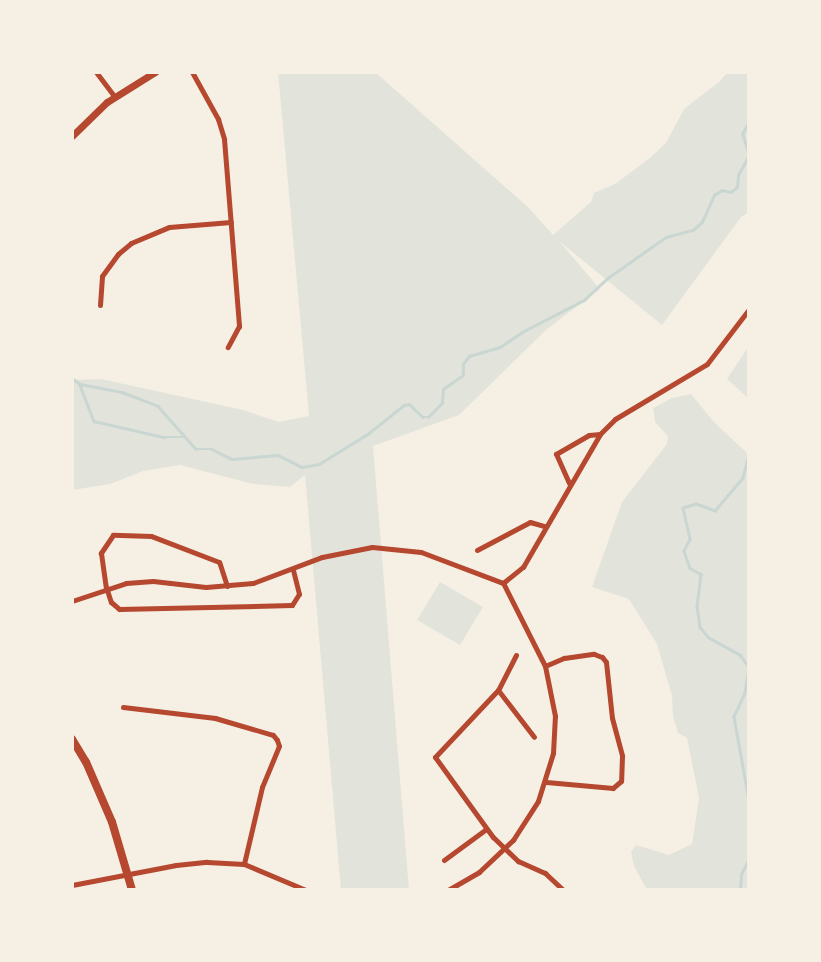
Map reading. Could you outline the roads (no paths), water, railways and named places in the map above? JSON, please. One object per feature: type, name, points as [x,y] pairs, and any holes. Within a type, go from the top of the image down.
[{"type":"main road","points":[[72,739],[94,778],[132,890]]},
{"type":"street","points":[[96,72],[115,97]]},
{"type":"street","points":[[72,136],[115,97],[155,72]]},
{"type":"street","points":[[192,72],[222,128],[239,326],[228,347]]},
{"type":"street","points":[[100,306],[102,276],[118,254],[131,243],[169,227],[231,222]]},
{"type":"street","points":[[503,583],[523,567],[544,526],[600,434],[615,419],[707,364],[749,309]]},
{"type":"street","points":[[569,483],[556,454],[589,435],[600,434]]},
{"type":"street","points":[[477,550],[530,522],[544,526]]},
{"type":"street","points":[[227,586],[219,562],[151,536],[118,534],[109,539],[101,553],[111,603],[119,609],[292,605],[299,594],[293,570]]},
{"type":"street","points":[[72,601],[106,587],[145,582],[227,586],[253,583],[338,552],[388,547],[431,556],[503,583],[545,666],[555,728],[546,782],[533,812],[506,849],[479,872],[451,890]]},
{"type":"street","points":[[545,666],[564,658],[594,654],[602,657],[606,662],[612,718],[622,756],[621,781],[613,788],[546,782]]},
{"type":"street","points":[[516,655],[498,690],[435,757],[486,829],[527,867],[556,881],[563,890]]},
{"type":"street","points":[[498,690],[534,737]]},
{"type":"street","points":[[123,707],[215,718],[273,735],[277,740],[279,746],[262,787],[244,863]]},
{"type":"street","points":[[444,860],[486,829]]},
{"type":"street","points":[[72,886],[196,862],[244,863],[306,890]]},
{"type":"waterway","points":[[72,378],[80,384],[122,392],[158,406],[196,449],[212,449],[232,459],[278,455],[302,467],[319,464],[369,433],[404,405],[409,404],[423,417],[428,417],[442,403],[443,389],[463,375],[463,364],[469,356],[500,347],[522,332],[584,300],[609,277],[666,237],[693,230],[702,222],[714,195],[722,190],[731,192],[737,187],[738,175],[749,155],[742,134],[749,122]]},
{"type":"waterway","points":[[80,385],[94,421],[164,437],[183,437]]},
{"type":"waterway","points":[[749,455],[743,478],[715,511],[696,504],[683,508],[690,539],[684,551],[690,568],[701,574],[697,606],[700,627],[708,637],[740,655],[749,667],[745,693],[734,717],[749,800]]},
{"type":"waterway","points":[[740,890],[741,874],[749,859]]}]
